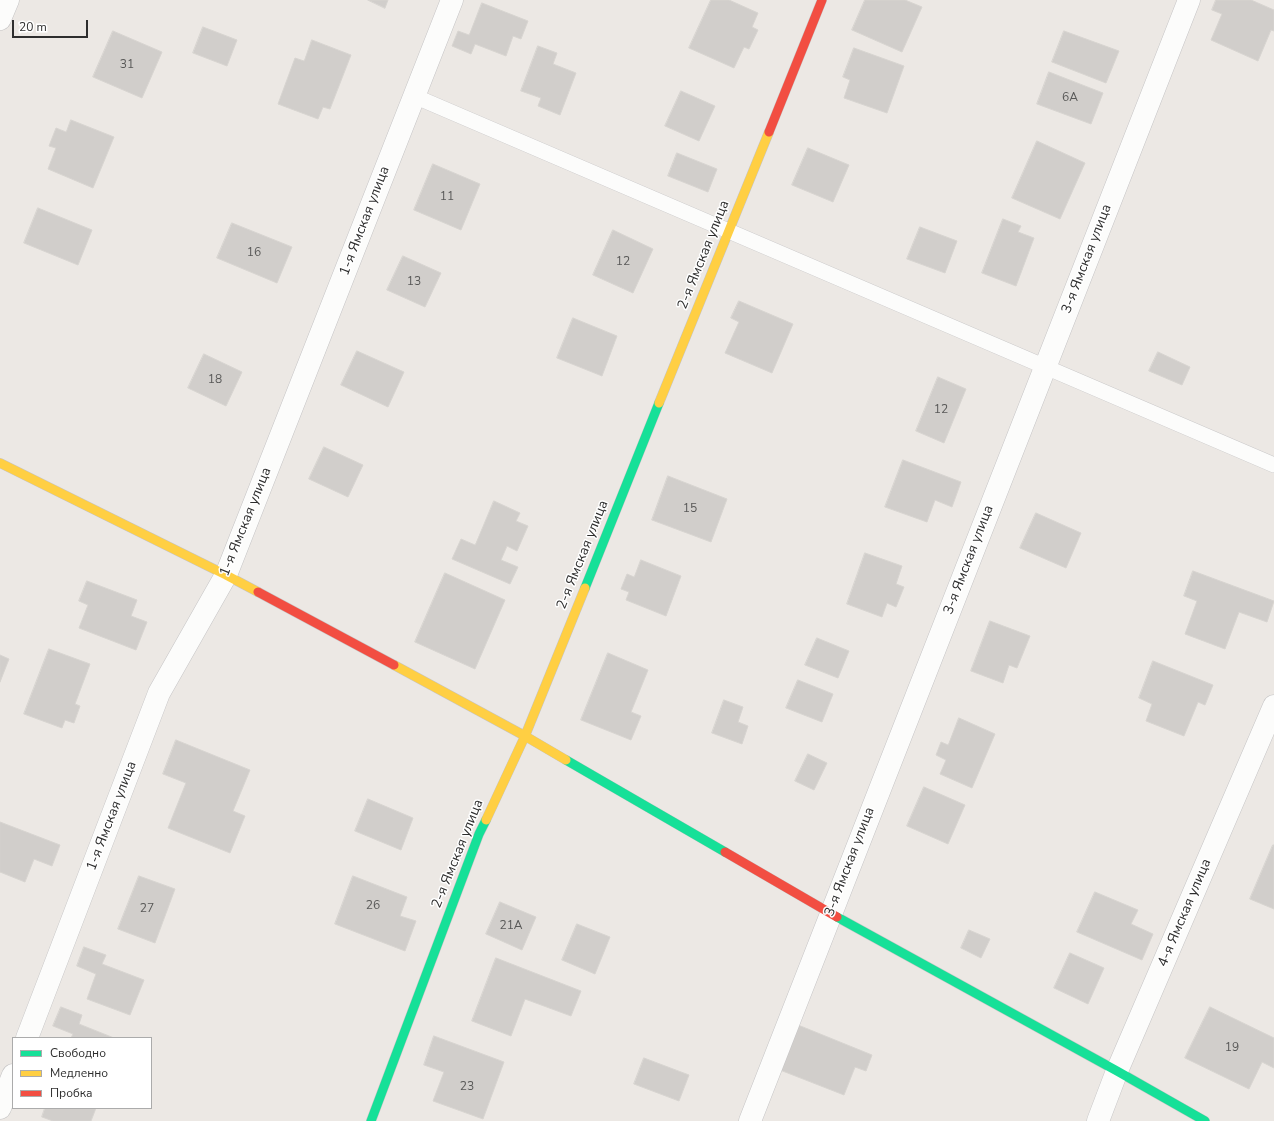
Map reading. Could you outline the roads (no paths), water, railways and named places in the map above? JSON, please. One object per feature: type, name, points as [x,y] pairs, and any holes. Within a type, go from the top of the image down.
[{"type":"street","points":[[0,19],[8,0]]},
{"type":"street","name":"1-я Ямская улица","points":[[27,1037],[159,693],[226,575],[452,0]]},
{"type":"street","name":"2-я Ямская улица","points":[[371,1121],[479,834],[525,736],[822,0]]},
{"type":"street","name":"3-я Ямская улица","points":[[750,1121],[830,913],[1189,0]]},
{"type":"street","points":[[0,463],[226,575],[525,736],[830,913],[1205,1121]]},
{"type":"street","name":"4-я Ямская улица","points":[[1098,1121],[1117,1071],[1274,706]]},
{"type":"street","points":[[0,1108],[12,1077]]},
{"type":"lane","points":[[414,96],[1274,466]]}]
